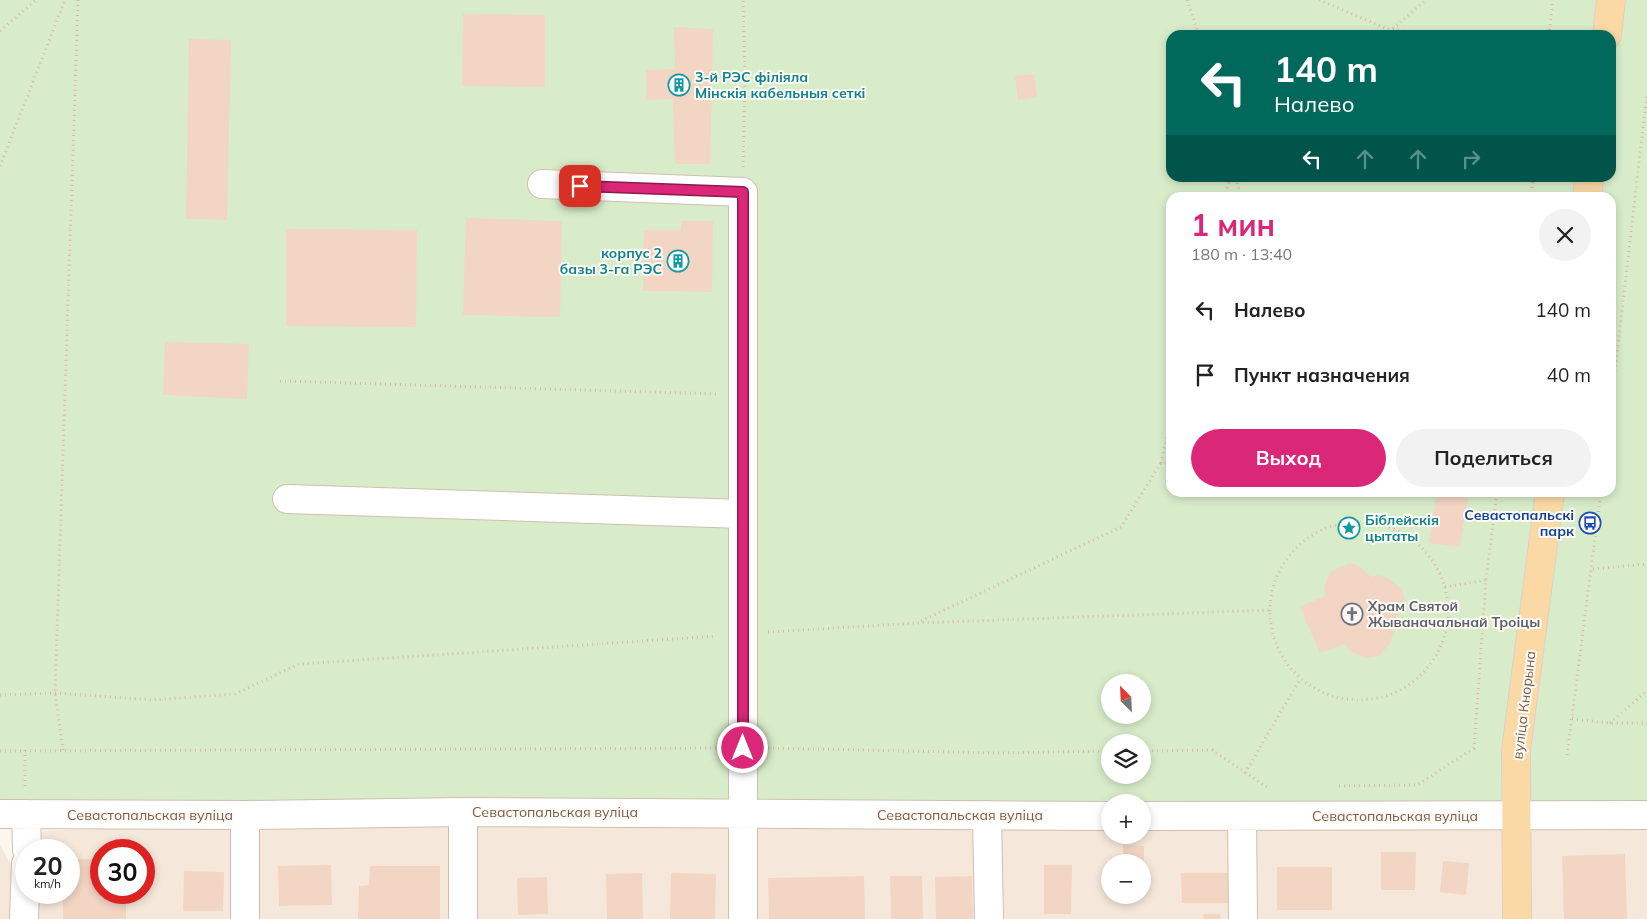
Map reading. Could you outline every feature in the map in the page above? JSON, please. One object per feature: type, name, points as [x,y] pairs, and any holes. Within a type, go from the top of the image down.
[{"type":"main road","points":[[1608,30],[1612,0]]},
{"type":"main road","name":"вуліца Кнорына","points":[[1517,919],[1516,750],[1549,497]]},
{"type":"street","points":[[542,184],[743,192],[742,814],[752,891],[743,919]]},
{"type":"street","points":[[287,499],[743,514]]},
{"type":"street","points":[[463,812],[463,919]]},
{"type":"street","name":"Севастопальская вуліца","points":[[13,814],[245,815],[463,812],[1101,816]]},
{"type":"street","points":[[13,814],[23,839]]},
{"type":"street","points":[[245,815],[245,919]]},
{"type":"street","points":[[987,815],[989,919]]},
{"type":"street","name":"Севастопальская вуліца","points":[[1151,816],[1647,816]]},
{"type":"street","points":[[1242,817],[1243,919]]},
{"type":"street","points":[[24,919],[25,904]]},
{"type":"path","points":[[0,31],[36,0]]},
{"type":"path","points":[[0,166],[65,0]]},
{"type":"path","points":[[63,750],[55,693],[78,0]]},
{"type":"path","points":[[743,0],[745,75],[743,192]]},
{"type":"path","points":[[1187,0],[1197,30]]},
{"type":"path","points":[[1319,0],[1390,30],[1426,0]]},
{"type":"path","points":[[1550,30],[1553,0]]},
{"type":"path","points":[[1616,363],[1647,93]]},
{"type":"path","points":[[280,381],[744,395]]},
{"type":"path","points":[[918,623],[1121,527],[1161,463],[1166,441]]},
{"type":"path","points":[[1161,463],[1166,463]]},
{"type":"path","points":[[1332,786],[1417,785],[1474,748],[1486,580],[1496,497]]},
{"type":"path","points":[[1567,755],[1593,569],[1600,497]]},
{"type":"path","points":[[1362,522],[1389,527],[1414,541],[1434,562],[1445,587],[1448,615],[1443,643],[1428,668],[1407,687],[1380,698],[1352,701],[1324,694],[1300,679],[1283,659],[1273,636],[1269,610],[1274,582],[1288,557],[1308,538],[1333,526],[1362,522]]},
{"type":"path","points":[[1593,569],[1647,564]]},
{"type":"path","points":[[1445,587],[1486,580]]},
{"type":"path","points":[[0,695],[55,693],[152,700],[235,694],[299,664],[918,623],[1269,610]]},
{"type":"path","points":[[1244,772],[1300,679]]},
{"type":"path","points":[[1610,723],[1647,691]]},
{"type":"path","points":[[1572,719],[1610,723],[1647,723]]},
{"type":"path","points":[[0,751],[743,748],[999,753],[1101,751]]},
{"type":"path","points":[[13,814],[25,750]]},
{"type":"path","points":[[1151,751],[1212,750],[1266,788],[1275,787]]},
{"type":"shaded area","points":[[464,819],[1101,825],[1101,844],[1151,844],[1151,825],[1647,822],[1647,919],[33,919],[33,904],[80,904],[80,839],[32,839],[32,831]]},
{"type":"shaded area","points":[[0,845],[14,870],[14,919],[0,919]]},
{"type":"green space","points":[[0,0],[1647,0],[1647,801],[1151,808],[1151,794],[1101,794],[1101,802],[0,814]]},
{"type":"building","points":[[463,14],[545,15],[545,87],[462,86]]},
{"type":"building","name":"3-й РЭС філіяла Мінскія кабельныя сеткі","points":[[674,27],[713,29],[710,164],[675,164],[673,99],[646,100],[646,70],[675,69]]},
{"type":"building","points":[[189,39],[231,40],[227,220],[186,219]]},
{"type":"building","points":[[1034,74],[1037,97],[1018,100],[1015,76]]},
{"type":"building","points":[[466,218],[562,221],[560,317],[463,315]]},
{"type":"building","name":"корпус 2 базы 3-га РЭС","points":[[681,221],[713,221],[712,292],[643,291],[644,230],[681,230]]},
{"type":"building","points":[[286,229],[417,230],[416,327],[286,326]]},
{"type":"building","points":[[165,342],[249,344],[247,399],[163,395]]},
{"type":"building","points":[[1436,497],[1468,497],[1460,547],[1429,543]]},
{"type":"building","name":"Храм Святой Жываначальнай Троіцы","points":[[1349,563],[1358,565],[1371,577],[1379,575],[1388,578],[1403,590],[1405,601],[1403,610],[1391,623],[1393,633],[1390,643],[1379,656],[1368,658],[1358,655],[1350,651],[1345,644],[1320,653],[1300,607],[1325,596],[1324,587],[1330,572]]},
{"type":"building","points":[[1123,845],[1144,846],[1144,854],[1123,854]]},
{"type":"building","points":[[1381,852],[1416,852],[1415,890],[1381,890]]},
{"type":"building","points":[[1625,854],[1627,919],[1564,919],[1562,856]]},
{"type":"building","points":[[80,859],[90,859],[90,904],[126,904],[126,919],[63,919],[63,904],[80,904]]},
{"type":"building","points":[[1443,861],[1469,863],[1466,895],[1440,892]]},
{"type":"building","points":[[331,865],[332,905],[279,906],[278,866]]},
{"type":"building","points":[[1044,865],[1072,865],[1071,914],[1044,914]]},
{"type":"building","points":[[370,866],[440,866],[440,919],[358,919],[359,886],[369,885]]},
{"type":"building","points":[[1277,867],[1332,867],[1332,910],[1277,910]]},
{"type":"building","points":[[184,871],[224,872],[223,911],[183,911]]},
{"type":"building","points":[[642,873],[643,919],[607,919],[606,874]]},
{"type":"building","points":[[671,873],[716,874],[715,919],[670,919]]},
{"type":"building","points":[[1181,873],[1233,873],[1233,903],[1182,903]]},
{"type":"building","points":[[864,876],[865,919],[769,919],[768,878]]},
{"type":"building","points":[[890,876],[922,876],[923,919],[891,919]]},
{"type":"building","points":[[972,876],[973,919],[936,919],[935,877]]},
{"type":"building","points":[[547,877],[548,914],[518,915],[517,878]]},
{"type":"building","points":[[1203,914],[1220,914],[1221,919],[1203,919]]},
{"type":"place","name":"3-й РЭС філіяла Мінскія кабельныя сеткі","points":[[679,85]]},
{"type":"place","name":"корпус 2 базы 3-га РЭС","points":[[678,261]]},
{"type":"place","name":"Севастопальскі парк","points":[[1590,523]]},
{"type":"place","name":"Біблейскія цытаты","points":[[1349,528]]},
{"type":"place","name":"Храм Святой Жываначальнай Троіцы","points":[[1352,614]]},
{"type":"route","points":[[580,186],[743,192],[743,748]]}]
